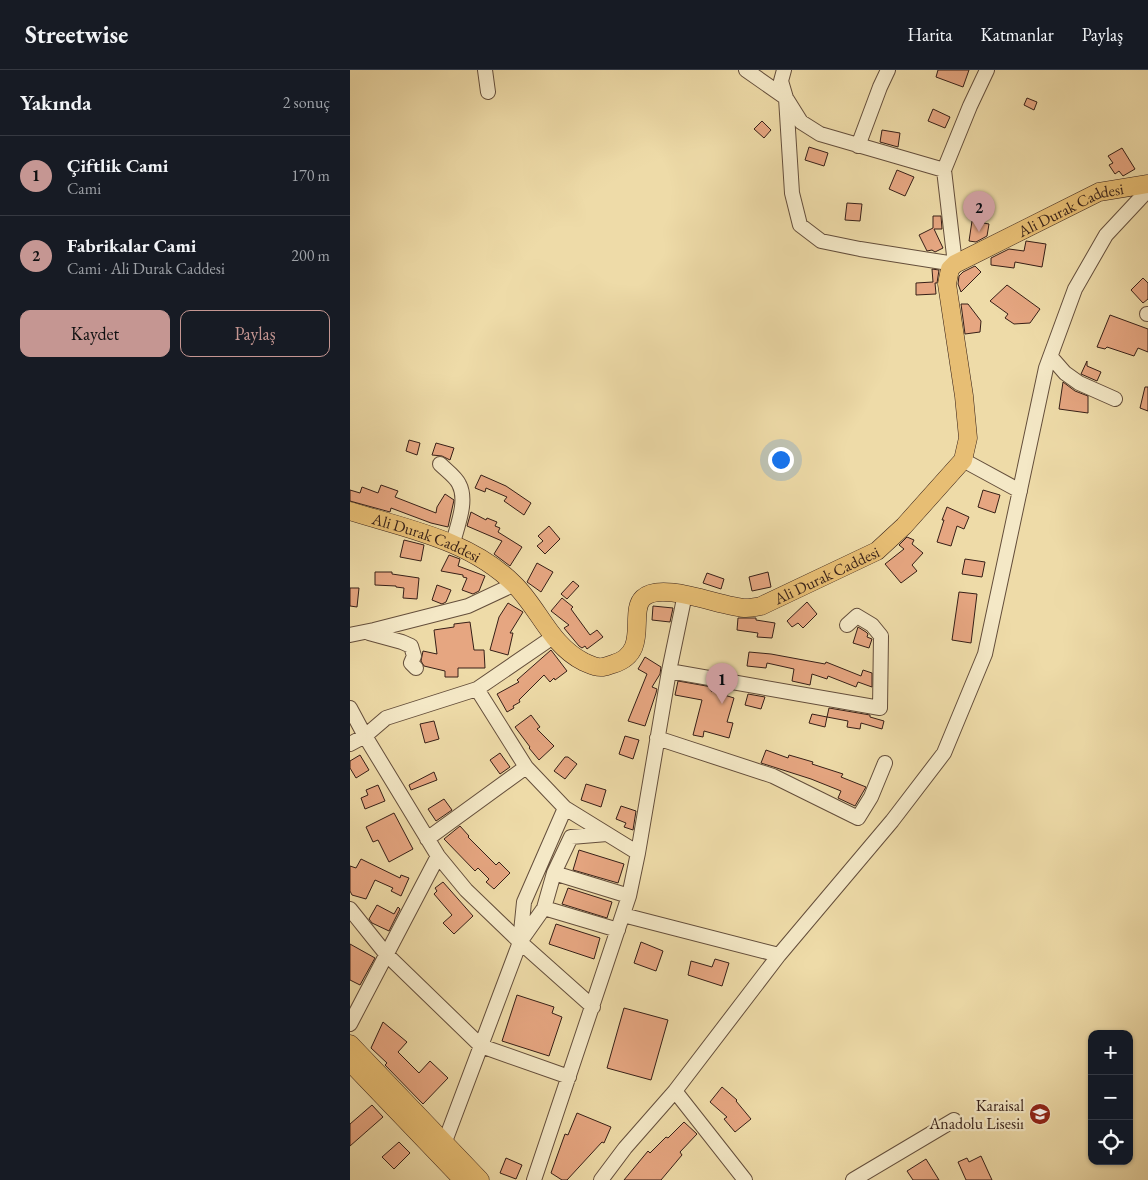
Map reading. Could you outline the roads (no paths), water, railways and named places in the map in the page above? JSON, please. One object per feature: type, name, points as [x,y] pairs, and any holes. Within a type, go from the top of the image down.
[{"type":"main road","name":"Ali Durak Caddesi","points":[[955,264],[1099,192],[1148,184]]},
{"type":"main road","points":[[955,264],[950,270],[947,284],[968,430],[963,460]]},
{"type":"main road","name":"Ali Durak Caddesi","points":[[350,511],[453,543],[479,556],[514,584],[553,637],[574,657],[601,668],[622,662],[631,651],[636,638],[639,604],[643,597],[664,592],[685,594],[746,608],[761,606],[877,551],[904,526],[963,460]]},
{"type":"main road","points":[[350,1044],[480,1180]]},
{"type":"main road","points":[[350,1062],[463,1180]]},
{"type":"street","points":[[486,70],[488,92]]},
{"type":"street","points":[[746,70],[786,98],[801,122],[820,134],[944,170]]},
{"type":"street","points":[[784,70],[781,81],[786,98],[792,193],[800,225],[821,241],[955,264],[944,170],[987,70]]},
{"type":"street","points":[[858,146],[888,70]]},
{"type":"street","points":[[601,1180],[675,1091],[778,955],[892,821],[944,753],[985,654],[1046,368],[1075,289],[1106,235],[1148,190]]},
{"type":"street","points":[[1051,357],[1065,373],[1115,400]]},
{"type":"street","points":[[963,460],[1020,491]]},
{"type":"street","points":[[440,464],[459,483],[462,493],[462,503],[453,543]]},
{"type":"street","points":[[350,635],[468,606],[514,584]]},
{"type":"street","points":[[534,1180],[629,896],[669,671],[685,594]]},
{"type":"street","points":[[669,671],[880,708],[882,636],[872,625],[857,616],[848,625]]},
{"type":"street","points":[[366,632],[411,646],[414,656],[411,664],[416,668]]},
{"type":"street","points":[[350,744],[364,736],[386,718],[477,689],[553,637]]},
{"type":"street","points":[[477,689],[526,766],[565,808],[638,853]]},
{"type":"street","points":[[350,708],[364,736],[438,856],[466,890],[520,942],[593,1007]]},
{"type":"street","points":[[657,738],[772,776],[858,818],[871,796],[885,763]]},
{"type":"street","points":[[427,839],[526,766]]},
{"type":"street","points":[[520,942],[524,902],[565,808]]},
{"type":"street","points":[[444,1144],[520,942],[544,908],[554,873],[571,837],[608,834]]},
{"type":"street","points":[[350,1024],[438,856]]},
{"type":"street","points":[[554,873],[629,896]]},
{"type":"street","points":[[544,908],[618,930]]},
{"type":"street","points":[[350,909],[386,954],[481,1046],[569,1077]]},
{"type":"street","points":[[623,915],[778,955]]},
{"type":"street","points":[[675,1091],[745,1180]]},
{"type":"street","points":[[853,1180],[954,1120]]},
{"type":"street","points":[[590,1180],[626,1148]]},
{"type":"place","name":"Fabrikalar Cami","points":[[979,232]]},
{"type":"place","name":"Çiftlik Cami","points":[[722,704]]},
{"type":"place","name":"Karaisal Anadolu Lisesiı","points":[[1040,1114]]}]
